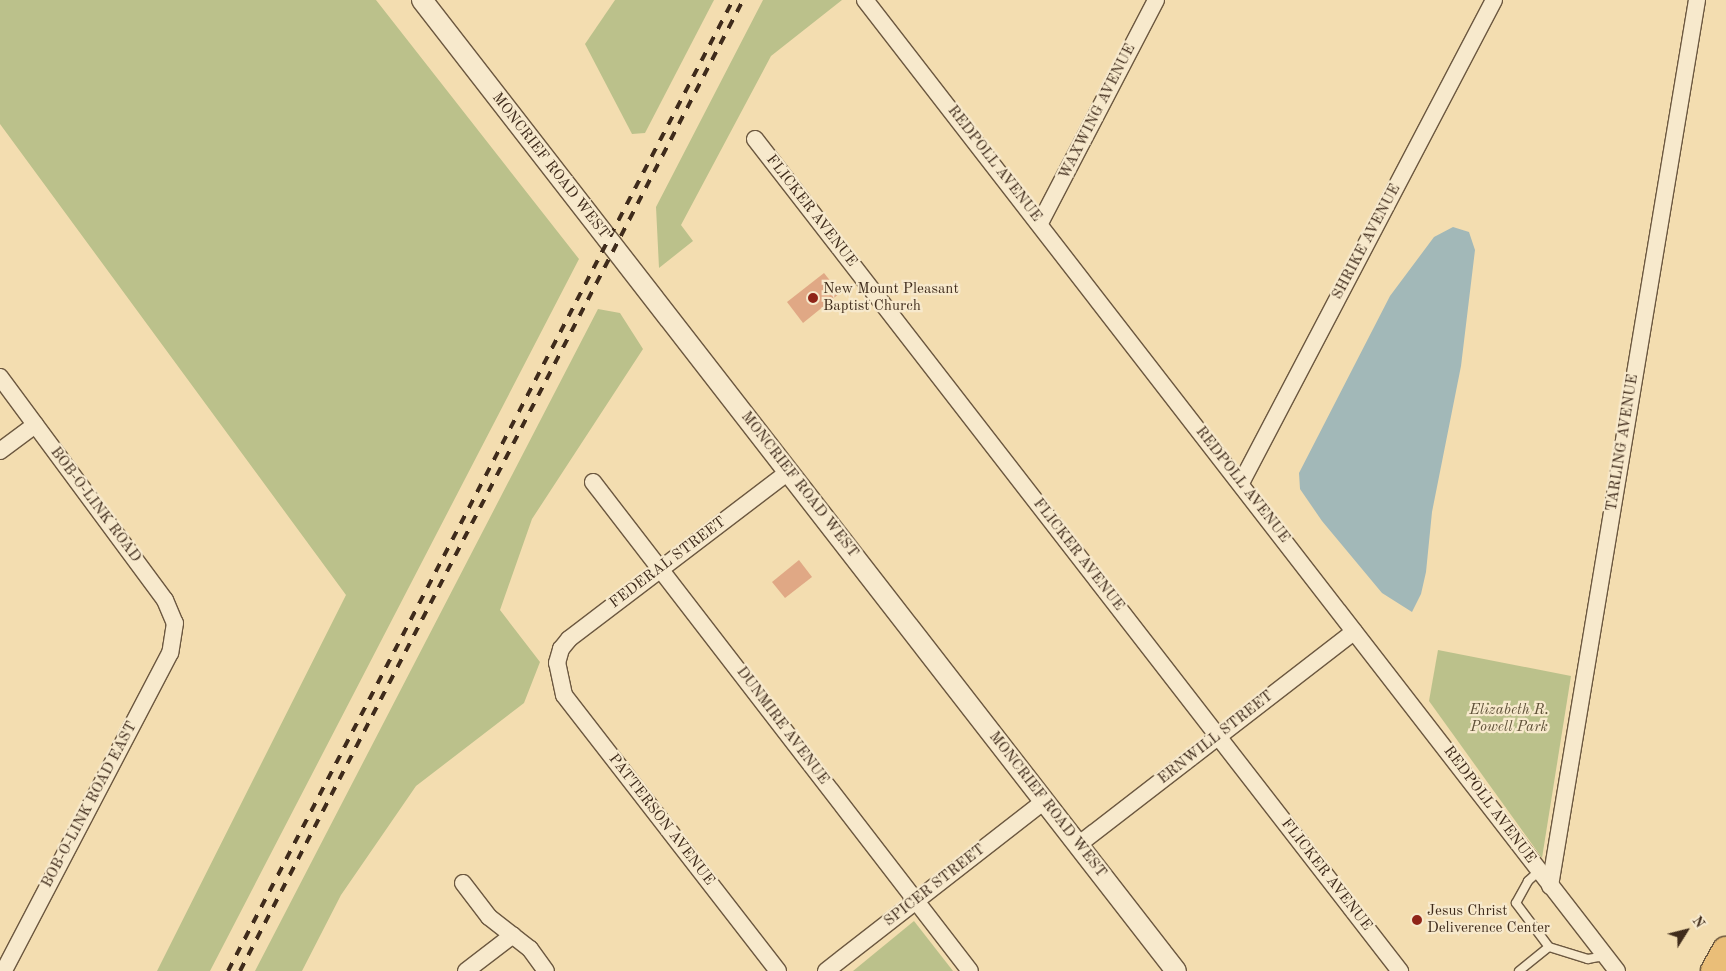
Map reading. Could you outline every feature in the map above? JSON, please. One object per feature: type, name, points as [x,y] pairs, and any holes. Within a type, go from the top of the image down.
[{"type":"highway","points":[[1716,971],[1726,951]]},
{"type":"street","name":"MONCRIEF ROAD WEST","points":[[422,0],[1176,971]]},
{"type":"street","name":"REDPOLL AVENUE","points":[[865,0],[1040,223],[1617,971]]},
{"type":"street","name":"WAXWING AVENUE","points":[[1040,223],[1156,0]]},
{"type":"street","name":"SHRIKE AVENUE","points":[[1241,484],[1494,0]]},
{"type":"street","name":"TARLING AVENUE","points":[[1550,886],[1697,0]]},
{"type":"street","name":"FLICKER AVENUE","points":[[755,139],[1400,971]]},
{"type":"street","name":"BOB-O-LINK ROAD","points":[[0,377],[165,600],[175,623],[174,639]]},
{"type":"street","points":[[0,451],[35,425]]},
{"type":"street","name":"FEDERAL STREET","points":[[557,663],[561,649],[569,639],[788,472]]},
{"type":"street","name":"DUNMIRE AVENUE","points":[[593,482],[970,971]]},
{"type":"street","name":"ERNWILL STREET","points":[[1078,845],[1354,632]]},
{"type":"street","name":"BOB-O-LINK ROAD EAST","points":[[5,962],[174,639]]},
{"type":"street","name":"PATTERSON AVENUE","points":[[557,663],[564,695],[778,971]]},
{"type":"street","name":"SPICER STREET","points":[[826,971],[1044,801]]},
{"type":"street","points":[[463,883],[489,917],[530,949],[546,971]]},
{"type":"street","points":[[466,971],[513,935]]},
{"type":"lane","points":[[1539,871],[1528,881],[1516,903],[1550,947],[1588,959],[1604,956]]},
{"type":"lane","points":[[1519,971],[1550,947]]},
{"type":"green space","points":[[0,0],[376,0],[579,259],[210,971],[157,971],[346,595],[0,124]]},
{"type":"green space","points":[[615,0],[714,0],[645,133],[632,134],[585,44]]},
{"type":"green space","points":[[763,0],[842,0],[771,56],[681,225],[693,241],[659,268],[656,207]]},
{"type":"green space","points":[[598,309],[620,313],[643,349],[532,519],[500,610],[540,662],[524,703],[416,786],[341,895],[302,971],[255,971]]},
{"type":"green space","name":"Elizabeth R. Powell Park","points":[[1438,650],[1571,676],[1542,858],[1429,701]]},
{"type":"green space","points":[[914,921],[953,971],[853,971]]},
{"type":"shaded area","points":[[1453,227],[1469,232],[1475,250],[1461,366],[1432,512],[1426,572],[1421,594],[1412,612],[1382,593],[1322,521],[1300,489],[1299,473],[1390,296],[1434,237]]},
{"type":"building","name":"New Mount Pleasant Baptist Church","points":[[824,273],[840,293],[803,323],[787,302]]},
{"type":"building","points":[[799,560],[812,577],[785,598],[772,582]]},
{"type":"railway","points":[[228,971],[733,0]]},
{"type":"railway","points":[[240,971],[743,0]]},
{"type":"place","name":"New Mount Pleasant Baptist Church","points":[[813,298]]},
{"type":"place","name":"Jesus Christ Deliverence Center","points":[[1417,920]]}]
